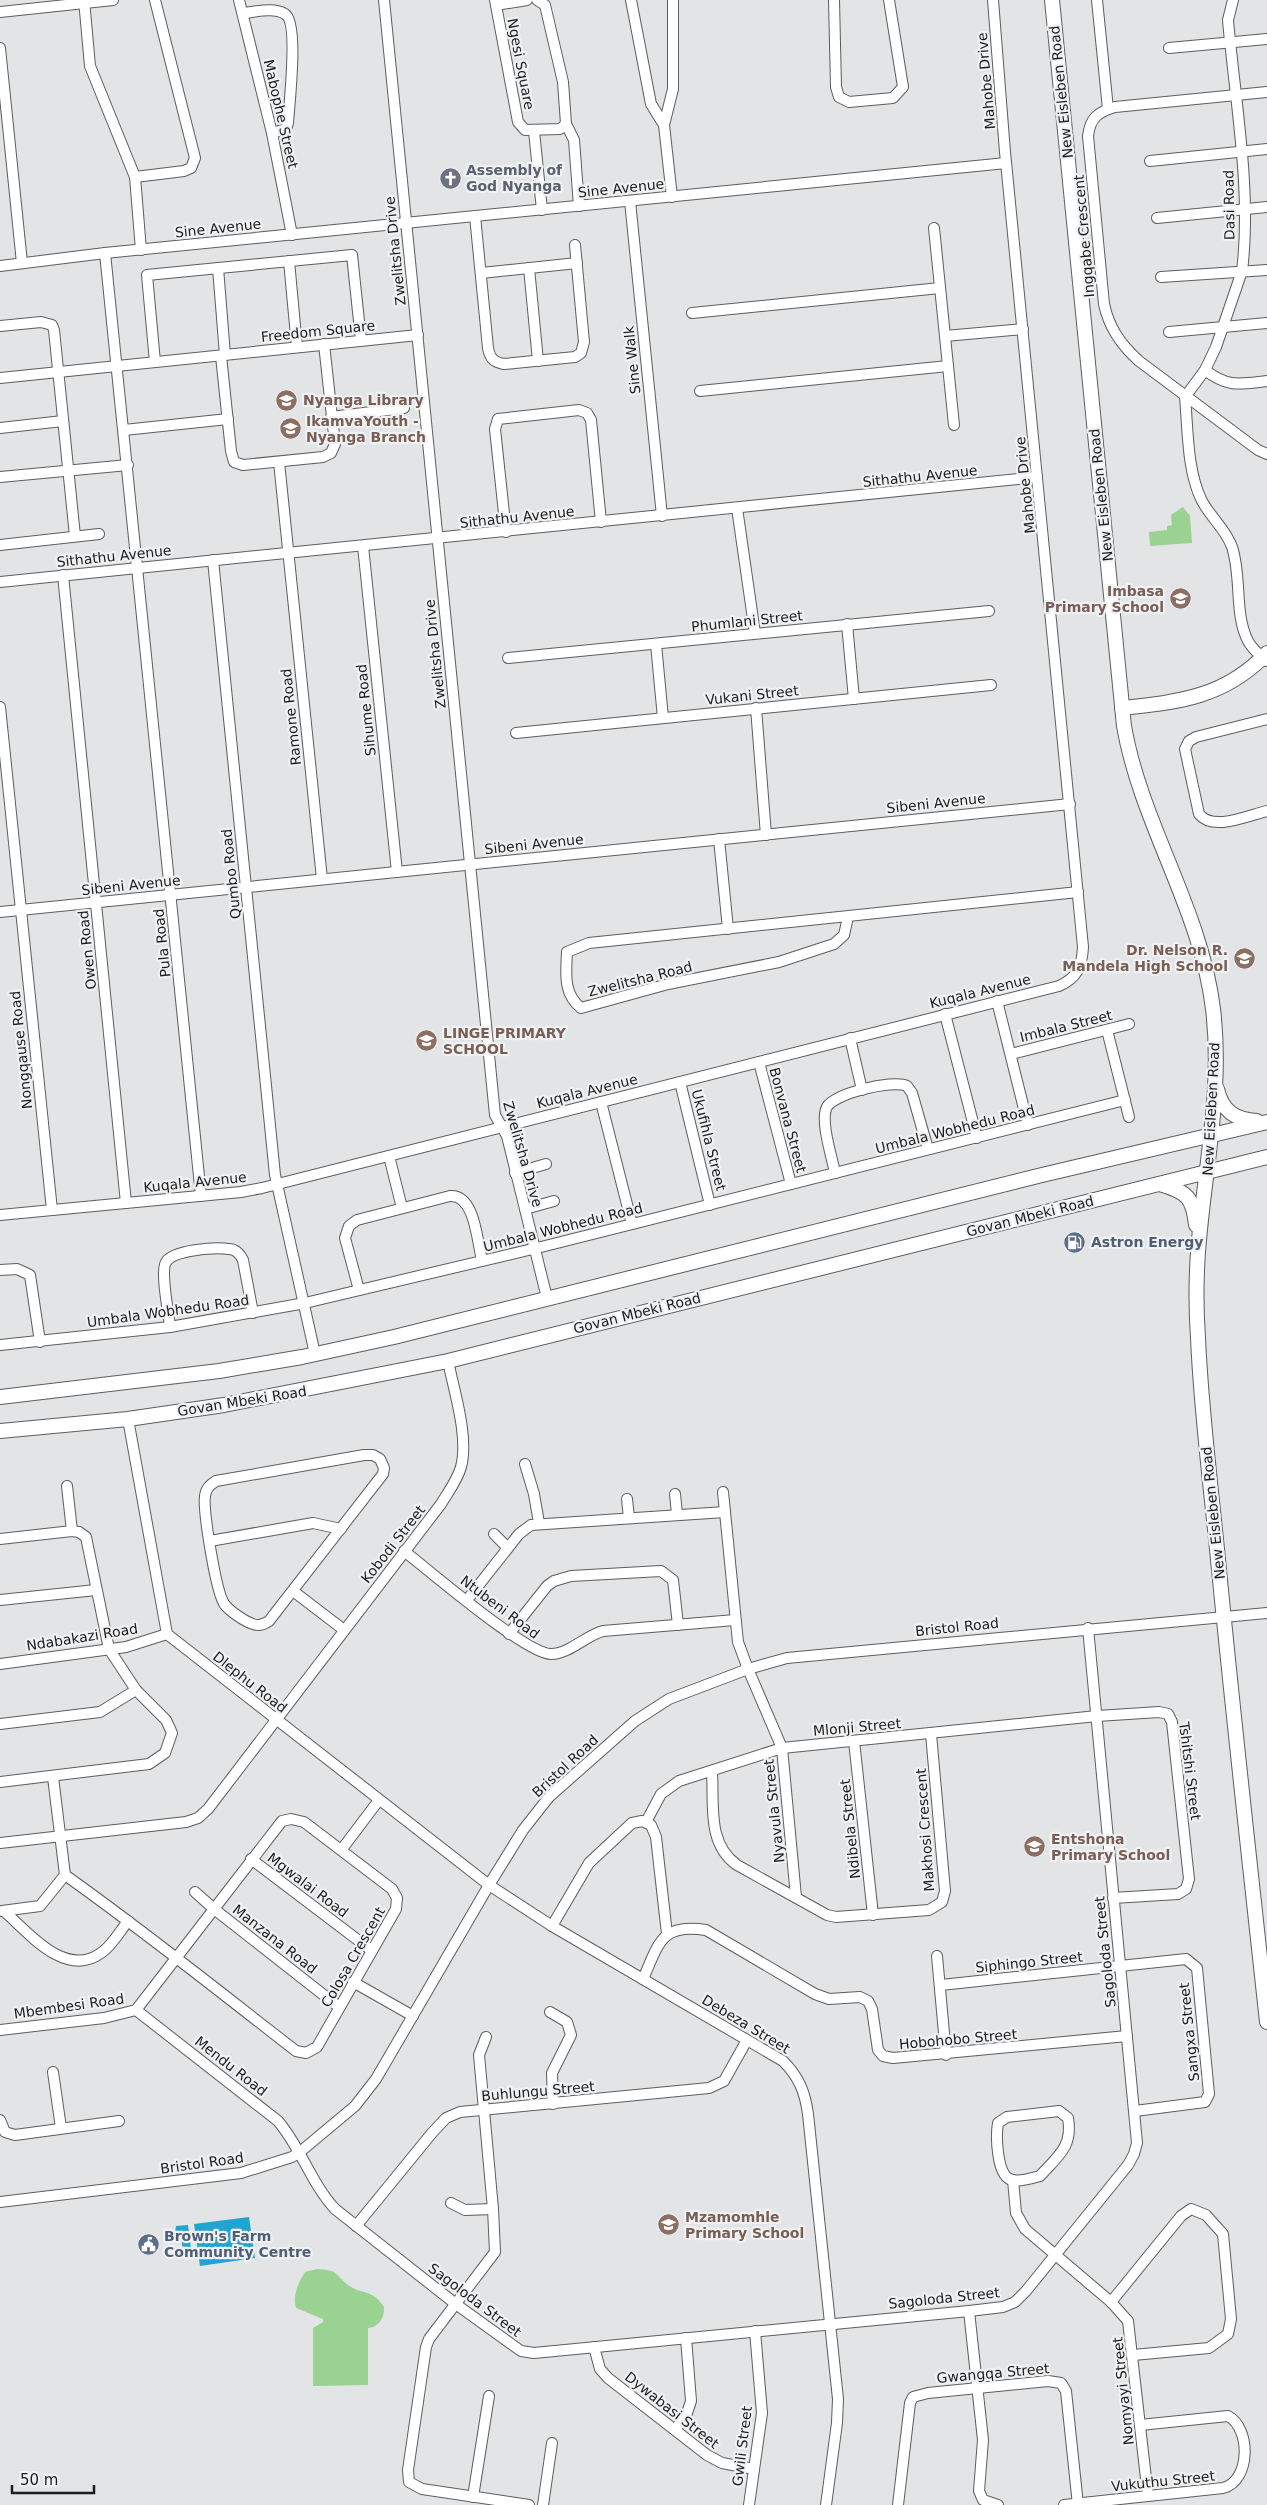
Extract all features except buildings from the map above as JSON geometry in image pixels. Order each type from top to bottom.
[{"type":"main road","name":"New Eisleben Road","points":[[1052,0],[1122,708],[1132,763],[1194,926],[1202,952],[1213,1008],[1216,1081],[1212,1135],[1198,1251],[1199,1368],[1267,2022]]},
{"type":"main road","points":[[1122,708],[1166,703],[1201,696],[1229,684],[1266,658]]},
{"type":"main road","points":[[1216,1081],[1222,1103],[1231,1114],[1248,1120],[1267,1122]]},
{"type":"main road","points":[[0,1397],[170,1378],[316,1354],[1042,1175],[1267,1122]]},
{"type":"main road","name":"Govan Mbeki Road","points":[[0,1431],[128,1419],[268,1398],[448,1360],[1267,1156]]},
{"type":"main road","points":[[1158,1184],[1175,1188],[1191,1201],[1198,1251]]},
{"type":"street","points":[[0,12],[114,0]]},
{"type":"street","points":[[135,177],[184,171],[191,168],[195,158],[155,0]]},
{"type":"street","name":"Mabophe Street","points":[[239,0],[272,133],[292,235]]},
{"type":"street","name":"Zwelitsha Drive","points":[[384,0],[418,335],[436,538],[495,1115],[507,1136],[547,1298]]},
{"type":"street","name":"Ngesi Square","points":[[527,0],[496,2],[518,122],[525,130],[534,131]]},
{"type":"street","points":[[537,0],[545,5],[563,82],[566,124],[574,140],[579,206]]},
{"type":"street","points":[[631,0],[651,104],[664,125]]},
{"type":"street","points":[[672,196],[664,125],[673,89],[673,0]]},
{"type":"street","points":[[834,0],[836,87],[840,97],[849,102],[893,98],[903,88],[889,0]]},
{"type":"street","name":"Mahobe Drive","points":[[993,0],[1006,163],[1070,804],[1083,947],[1081,967]]},
{"type":"street","points":[[1097,0],[1108,109],[1267,92]]},
{"type":"street","name":"Dasi Road","points":[[1185,397],[1205,370],[1224,328],[1242,271],[1244,209],[1241,152],[1228,20],[1233,0]]},
{"type":"street","points":[[84,2],[90,66],[135,177],[141,250]]},
{"type":"street","points":[[243,12],[279,12],[286,14],[291,23],[292,48],[288,123],[286,129],[272,133]]},
{"type":"street","points":[[1170,48],[1267,38]]},
{"type":"street","points":[[0,48],[22,263]]},
{"type":"street","name":"Ingqabe Crescent","points":[[1108,109],[1095,116],[1088,136],[1107,317],[1111,328],[1127,350],[1185,397],[1258,450],[1267,454]]},
{"type":"street","points":[[542,210],[534,131],[560,129],[566,124]]},
{"type":"street","points":[[1150,161],[1267,149]]},
{"type":"street","name":"Sine Avenue","points":[[0,266],[105,253],[1006,163]]},
{"type":"street","name":"Sine Walk","points":[[630,201],[662,516]]},
{"type":"street","points":[[1157,218],[1267,207]]},
{"type":"street","points":[[475,216],[490,356],[494,362],[504,364],[575,357],[584,349],[575,244]]},
{"type":"street","points":[[934,228],[954,425]]},
{"type":"street","name":"Pula Road","points":[[105,253],[139,568],[201,1196]]},
{"type":"street","points":[[156,362],[147,275],[352,255],[361,340]]},
{"type":"street","points":[[289,261],[297,347]]},
{"type":"street","points":[[481,273],[577,263]]},
{"type":"street","points":[[218,268],[228,419],[234,462],[243,465],[279,462],[323,457],[331,453],[334,444],[324,344]]},
{"type":"street","points":[[529,268],[538,361]]},
{"type":"street","points":[[1161,277],[1267,270]]},
{"type":"street","points":[[692,312],[940,288]]},
{"type":"street","points":[[0,326],[41,322],[52,325],[75,536]]},
{"type":"street","points":[[1169,332],[1267,323]]},
{"type":"street","points":[[945,336],[1023,329]]},
{"type":"street","name":"Freedom Square","points":[[0,378],[418,335]]},
{"type":"street","points":[[700,391],[948,366]]},
{"type":"street","points":[[1205,370],[1219,381],[1229,384],[1267,381]]},
{"type":"street","points":[[1185,397],[1196,486],[1202,501],[1232,545],[1238,570],[1245,634],[1253,648],[1266,658]]},
{"type":"street","points":[[332,417],[404,408]]},
{"type":"street","points":[[506,532],[495,429],[498,419],[510,416],[579,410],[587,413],[591,420],[601,522]]},
{"type":"street","points":[[124,430],[228,419]]},
{"type":"street","points":[[0,428],[63,421]]},
{"type":"street","name":"Ramone Road","points":[[279,462],[322,879]]},
{"type":"street","points":[[0,477],[128,465]]},
{"type":"street","name":"Sithathu Avenue","points":[[0,582],[1037,477]]},
{"type":"street","points":[[737,508],[755,633]]},
{"type":"street","points":[[0,544],[99,534]]},
{"type":"street","name":"Sihume Road","points":[[363,546],[397,872]]},
{"type":"street","name":"Qumbo Road","points":[[213,560],[275,1175],[316,1354]]},
{"type":"street","name":"Owen Road","points":[[62,575],[126,1203]]},
{"type":"street","name":"Phumlani Street","points":[[508,658],[989,610]]},
{"type":"street","points":[[847,624],[854,699]]},
{"type":"street","points":[[656,644],[663,718]]},
{"type":"street","name":"Vukani Street","points":[[516,733],[992,685]]},
{"type":"street","name":"Nongqause Road","points":[[0,707],[52,1210]]},
{"type":"street","points":[[756,708],[766,834]]},
{"type":"street","points":[[1267,719],[1196,737],[1190,741],[1185,749],[1199,814],[1206,820],[1218,822],[1267,811]]},
{"type":"street","name":"Sibeni Avenue","points":[[0,912],[1070,804]]},
{"type":"street","points":[[719,839],[728,930]]},
{"type":"street","name":"Zwelitsha Road","points":[[848,917],[844,935],[834,944],[779,962],[668,984],[581,1008],[570,997],[566,976],[567,952],[582,945],[1078,892]]},
{"type":"street","name":"Kuqala Avenue","points":[[0,1216],[241,1192],[277,1184],[1059,986],[1071,980],[1081,967]]},
{"type":"street","points":[[998,1001],[1028,1125]]},
{"type":"street","points":[[945,1014],[976,1138]]},
{"type":"street","name":"Imbala Street","points":[[1011,1054],[1129,1024]]},
{"type":"street","points":[[1107,1030],[1129,1117]]},
{"type":"street","points":[[850,1038],[862,1090]]},
{"type":"street","name":"Bonvana Street","points":[[759,1062],[791,1184]]},
{"type":"street","name":"Ukufihla Street","points":[[680,1082],[710,1204]]},
{"type":"street","points":[[835,1173],[825,1119],[827,1106],[833,1100],[862,1090],[891,1083],[907,1086],[912,1093],[928,1149]]},
{"type":"street","name":"Umbala Wobhedu Road","points":[[0,1345],[170,1327],[305,1303],[632,1224],[1125,1100]]},
{"type":"street","points":[[601,1102],[632,1224]]},
{"type":"street","points":[[389,1156],[402,1208]]},
{"type":"street","points":[[515,1173],[546,1164]]},
{"type":"street","points":[[359,1290],[345,1238],[348,1226],[357,1220],[450,1196],[455,1195],[466,1200],[470,1206],[482,1260]]},
{"type":"street","points":[[525,1209],[554,1201]]},
{"type":"street","points":[[170,1327],[164,1266],[171,1256],[179,1252],[228,1248],[239,1254],[243,1260],[253,1313]]},
{"type":"street","points":[[0,1270],[17,1268],[30,1275],[40,1342]]},
{"type":"street","name":"Kobodi Street","points":[[0,1843],[186,1822],[198,1818],[208,1809],[441,1504],[456,1479],[461,1465],[464,1442],[448,1360]]},
{"type":"street","points":[[128,1419],[167,1634]]},
{"type":"street","points":[[373,1455],[383,1463],[383,1474],[269,1621],[259,1625],[249,1623],[225,1605],[216,1584],[210,1541],[205,1497],[208,1487],[216,1480],[373,1455]]},
{"type":"street","points":[[524,1464],[534,1494],[539,1523]]},
{"type":"street","points":[[67,1486],[72,1531]]},
{"type":"street","name":"Nyavula Street","points":[[723,1492],[738,1642],[782,1748],[796,1897]]},
{"type":"street","points":[[675,1494],[677,1514]]},
{"type":"street","points":[[627,1499],[628,1518]]},
{"type":"street","points":[[467,1600],[524,1529],[539,1523],[725,1512]]},
{"type":"street","points":[[210,1541],[313,1523],[341,1529]]},
{"type":"street","points":[[0,1539],[72,1531],[82,1534],[88,1543],[109,1649],[136,1690],[170,1726],[172,1733],[165,1753],[149,1764],[0,1782]]},
{"type":"street","points":[[494,1534],[508,1547]]},
{"type":"street","name":"Ntubeni Road","points":[[404,1551],[509,1634],[532,1649],[550,1654],[563,1652],[591,1634],[602,1631],[735,1620]]},
{"type":"street","points":[[509,1634],[547,1586],[554,1581],[571,1576],[661,1571],[670,1575],[673,1580],[678,1625]]},
{"type":"street","points":[[0,1600],[96,1590]]},
{"type":"street","points":[[293,1591],[344,1630]]},
{"type":"street","name":"Bristol Road","points":[[0,2202],[241,2173],[292,2157],[300,2152],[355,2106],[376,2079],[489,1885],[523,1830],[544,1803],[635,1721],[678,1694],[748,1669],[787,1658],[1088,1628],[1267,1613]]},
{"type":"street","name":"Sagoloda Street","points":[[300,2152],[325,2198],[356,2226],[521,2351],[534,2353],[969,2311],[1003,2307],[1015,2302],[1055,2255],[1134,2154],[1137,2133],[1088,1628]]},
{"type":"street","name":"Ndabakazi Road","points":[[0,1664],[126,1647],[167,1634]]},
{"type":"street","name":"Dlephu Road","points":[[167,1634],[489,1885]]},
{"type":"street","points":[[0,1724],[100,1712],[136,1690]]},
{"type":"street","name":"Tshitshi Street","points":[[1097,1716],[1159,1712],[1168,1714],[1172,1722],[1189,1879],[1186,1889],[1178,1894],[1114,1898]]},
{"type":"street","name":"Mlonji Street","points":[[646,1822],[656,1800],[668,1788],[679,1781],[782,1748],[1097,1716]]},
{"type":"street","name":"Makhosi Crescent","points":[[712,1772],[715,1828],[720,1848],[726,1857],[737,1864],[827,1914],[836,1917],[929,1910],[937,1907],[944,1897],[931,1734]]},
{"type":"street","name":"Ndibela Street","points":[[854,1741],[873,1915]]},
{"type":"street","points":[[2,1911],[40,1906],[65,1875],[53,1777]]},
{"type":"street","points":[[342,1849],[379,1800]]},
{"type":"street","name":"Colosa Crescent","points":[[65,1875],[128,1921],[296,2051],[306,2053],[317,2047],[396,1909],[397,1898],[392,1889],[342,1849],[304,1822],[291,1819],[282,1820],[175,1957]]},
{"type":"street","points":[[552,1926],[589,1863],[632,1823],[646,1822],[651,1825],[656,1837],[667,1934],[657,1948],[643,1979]]},
{"type":"street","name":"Mgwalai Road","points":[[251,1859],[372,1950]]},
{"type":"street","name":"Debeza Street","points":[[489,1885],[552,1926],[783,2061],[795,2073],[806,2095],[838,2411],[826,2505]]},
{"type":"street","name":"Manzana Road","points":[[195,1892],[214,1909],[339,2006]]},
{"type":"street","points":[[2,1911],[49,1951],[64,1959],[83,1959],[100,1955],[128,1921]]},
{"type":"street","name":"Hobohobo Street","points":[[667,1934],[686,1927],[706,1930],[815,1994],[829,1999],[860,1997],[868,2001],[872,2009],[878,2050],[883,2056],[893,2058],[946,2055],[1127,2036]]},
{"type":"street","points":[[937,1956],[946,2055]]},
{"type":"street","name":"Mbembesi Road","points":[[0,2030],[104,2018],[136,2010],[175,1957]]},
{"type":"street","name":"Sangxa Street","points":[[1121,1966],[1186,1959],[1193,1962],[1197,1968],[1209,2094],[1205,2102],[1135,2111]]},
{"type":"street","name":"Siphingo Street","points":[[941,1985],[1121,1966]]},
{"type":"street","points":[[353,1982],[413,2016]]},
{"type":"street","name":"Mendu Road","points":[[136,2010],[268,2112],[290,2135],[300,2152]]},
{"type":"street","points":[[550,2012],[567,2022],[571,2035],[552,2073],[553,2104]]},
{"type":"street","points":[[486,2037],[479,2055],[495,2252],[426,2347],[408,2470],[409,2482],[422,2489],[529,2505]]},
{"type":"street","name":"Buhlungu Street","points":[[356,2226],[446,2118],[460,2112],[716,2086],[724,2081],[747,2040]]},
{"type":"street","points":[[53,2072],[61,2128]]},
{"type":"street","points":[[1059,2111],[1068,2118],[1070,2132],[1068,2145],[1040,2176],[1013,2180],[1006,2178],[1000,2167],[996,2133],[998,2122],[1007,2117],[1059,2111]]},
{"type":"street","points":[[0,2120],[5,2132],[15,2135],[119,2121]]},
{"type":"street","name":"Nomyayi Street","points":[[1013,2180],[1016,2212],[1025,2229],[1111,2302],[1128,2321],[1148,2496]]},
{"type":"street","points":[[450,2203],[465,2210],[493,2209]]},
{"type":"street","points":[[1111,2302],[1181,2216],[1192,2209],[1206,2214],[1223,2234],[1231,2319],[1228,2334],[1208,2348],[1133,2355]]},
{"type":"street","points":[[969,2311],[983,2450],[978,2491],[983,2500],[998,2505]]},
{"type":"street","name":"Gwili Street","points":[[749,2505],[762,2413],[755,2331]]},
{"type":"street","points":[[675,2430],[687,2413],[691,2401],[686,2338]]},
{"type":"street","name":"Dywabasi Street","points":[[594,2347],[603,2373],[715,2461],[754,2469]]},
{"type":"street","name":"Gwangqa Street","points":[[898,2505],[910,2403],[913,2398],[919,2394],[1048,2381],[1056,2381],[1064,2387],[1078,2504]]},
{"type":"street","points":[[473,2497],[488,2396]]},
{"type":"street","name":"Vukuthu Street","points":[[1078,2504],[1231,2486],[1241,2475],[1244,2468],[1242,2434],[1238,2424],[1228,2416],[1140,2425]]},
{"type":"street","points":[[542,2505],[552,2443]]},
{"type":"street","points":[[1064,2505],[1078,2504]]},
{"type":"green space","points":[[1183,507],[1190,516],[1192,543],[1150,546],[1149,532],[1167,530],[1167,526],[1172,525],[1171,515]]},
{"type":"green space","points":[[317,2269],[336,2273],[353,2288],[376,2297],[384,2307],[380,2322],[372,2328],[368,2328],[368,2385],[313,2386],[313,2328],[323,2322],[323,2319],[296,2308],[295,2298],[298,2284],[305,2272]]},
{"type":"water","points":[[249,2217],[255,2258],[200,2266],[194,2224]]},
{"type":"water","points":[[188,2225],[191,2249],[182,2246],[182,2239],[175,2233],[176,2226]]},
{"type":"place","name":"Assembly of God Nyanga","points":[[450,178]]},
{"type":"place","name":"Nyanga Library","points":[[287,400]]},
{"type":"place","name":"IkamvaYouth - Nyanga Branch","points":[[290,429]]},
{"type":"place","name":"Imbasa Primary School","points":[[1180,599]]},
{"type":"place","name":"Dr. Nelson R. Mandela High School","points":[[1244,958]]},
{"type":"place","name":"LINGE PRIMARY SCHOOL","points":[[427,1041]]},
{"type":"place","name":"Astron Energy","points":[[1075,1242]]},
{"type":"place","name":"Entshona Primary School","points":[[1035,1847]]},
{"type":"place","name":"Mzamomhle Primary School","points":[[669,2225]]},
{"type":"place","name":"Brown's Farm Community Centre","points":[[148,2244]]}]
